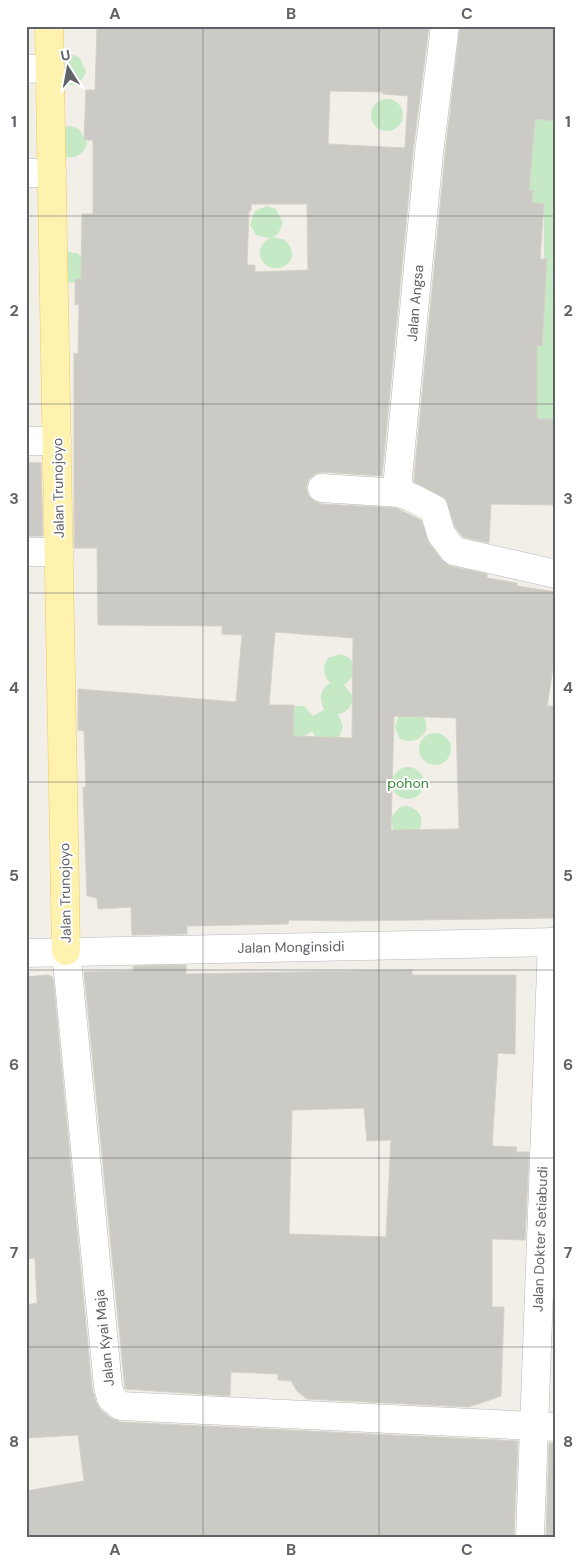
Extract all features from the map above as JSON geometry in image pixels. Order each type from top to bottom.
[{"type":"main road","name":"Jalan Trunojoyo","points":[[49,26],[38,68],[39,173],[57,441],[66,951]]},
{"type":"street","name":"Jalan Angsa","points":[[399,493],[398,477],[428,162],[445,26]]},
{"type":"street","points":[[26,441],[57,441]]},
{"type":"street","points":[[322,488],[399,493],[411,497],[434,509],[441,534],[454,551],[556,574]]},
{"type":"street","points":[[26,552],[59,552]]},
{"type":"street","name":"Jalan Monginsidi","points":[[26,953],[554,942]]},
{"type":"street","name":"Jalan Dokter Setiabudi","points":[[530,1537],[544,1427],[554,942]]},
{"type":"street","name":"Jalan Kyai Maja","points":[[66,951],[107,1376],[111,1398],[121,1406],[544,1427]]},
{"type":"green space","points":[[70,54],[79,57],[86,71],[79,82],[72,85],[60,83],[58,58]]},
{"type":"green space","points":[[387,99],[393,100],[398,104],[402,109],[402,121],[398,126],[393,130],[387,131],[381,130],[376,126],[372,121],[371,115],[372,109],[376,104],[381,100]]},
{"type":"green space","points":[[521,119],[556,121],[556,420],[537,421],[494,335],[546,285],[547,259],[544,259],[544,205],[532,203],[529,190],[531,161],[518,160]]},
{"type":"green space","points":[[71,126],[79,129],[87,143],[80,154],[69,157],[60,155],[64,127]]},
{"type":"green space","points":[[267,206],[276,209],[283,223],[278,234],[273,237],[285,240],[291,249],[292,257],[289,263],[276,268],[269,267],[263,262],[260,254],[261,247],[269,238],[256,235],[250,224],[255,211]]},
{"type":"green space","points":[[65,252],[77,253],[84,259],[83,279],[72,282],[61,280]]},
{"type":"green space","points":[[340,654],[352,661],[354,676],[344,685],[352,695],[352,702],[345,712],[338,714],[343,726],[339,737],[332,741],[316,738],[312,731],[300,737],[288,734],[293,706],[304,706],[313,716],[324,710],[321,695],[330,683],[324,668],[328,658]]},
{"type":"green space","name":"pohon","points":[[399,714],[424,717],[426,729],[421,737],[412,741],[400,739],[395,728]]},
{"type":"green space","name":"pohon","points":[[435,733],[441,734],[446,738],[450,743],[450,755],[446,760],[441,764],[435,765],[429,764],[424,760],[420,755],[419,749],[420,743],[424,738],[429,734]]},
{"type":"green space","name":"pohon","points":[[408,767],[414,768],[419,772],[423,777],[423,789],[419,794],[414,798],[408,799],[402,798],[397,794],[393,789],[392,783],[393,777],[397,772],[402,768]]},
{"type":"green space","name":"pohon","points":[[407,806],[416,810],[420,816],[421,824],[418,833],[393,830],[391,817],[400,807]]},
{"type":"building","points":[[97,26],[429,26],[413,151],[382,476],[323,472],[315,474],[309,479],[306,487],[308,495],[314,501],[321,504],[396,508],[421,520],[429,543],[442,560],[450,566],[487,574],[487,578],[517,583],[517,586],[556,592],[556,650],[547,706],[556,706],[556,918],[289,920],[288,924],[187,926],[187,934],[132,935],[131,907],[98,909],[97,898],[87,896],[83,787],[86,787],[84,731],[78,730],[78,689],[236,702],[242,635],[222,634],[222,626],[98,625],[97,548],[74,548],[74,353],[78,354],[79,304],[75,305],[75,279],[81,279],[82,214],[93,214],[93,140],[84,140],[86,90],[95,90]],"holes":[[[330,91],[383,92],[383,94],[408,96],[405,148],[328,144]],[[251,204],[307,204],[308,270],[255,272],[255,265],[247,265],[249,211],[251,211]],[[275,632],[353,638],[352,738],[293,736],[294,705],[269,705]],[[394,716],[456,718],[459,829],[391,830]]]},
{"type":"building","points":[[460,26],[556,26],[556,121],[535,119],[529,190],[533,191],[532,203],[544,204],[540,259],[547,259],[542,346],[537,346],[537,419],[556,419],[556,505],[491,504],[489,543],[463,537],[455,527],[446,499],[414,482],[445,155]]},
{"type":"building","points":[[26,462],[41,463],[43,536],[26,536]]},
{"type":"building","points":[[186,965],[186,974],[412,970],[412,975],[516,975],[515,1054],[498,1053],[492,1146],[517,1147],[516,1152],[529,1152],[525,1240],[492,1239],[492,1307],[504,1307],[501,1396],[469,1407],[307,1399],[297,1391],[291,1381],[278,1380],[278,1374],[231,1372],[230,1396],[125,1389],[84,972],[133,971],[133,966]],"holes":[[[364,1108],[367,1141],[391,1140],[386,1237],[289,1234],[292,1110]]]},
{"type":"building","points":[[47,975],[53,977],[92,1388],[96,1402],[101,1410],[120,1422],[518,1441],[514,1536],[26,1537],[26,1491],[84,1481],[78,1435],[26,1438],[26,1305],[37,1303],[35,1258],[26,1259],[26,977]]},
{"type":"building","points":[[549,1443],[556,1443],[556,1537],[546,1537]]}]
